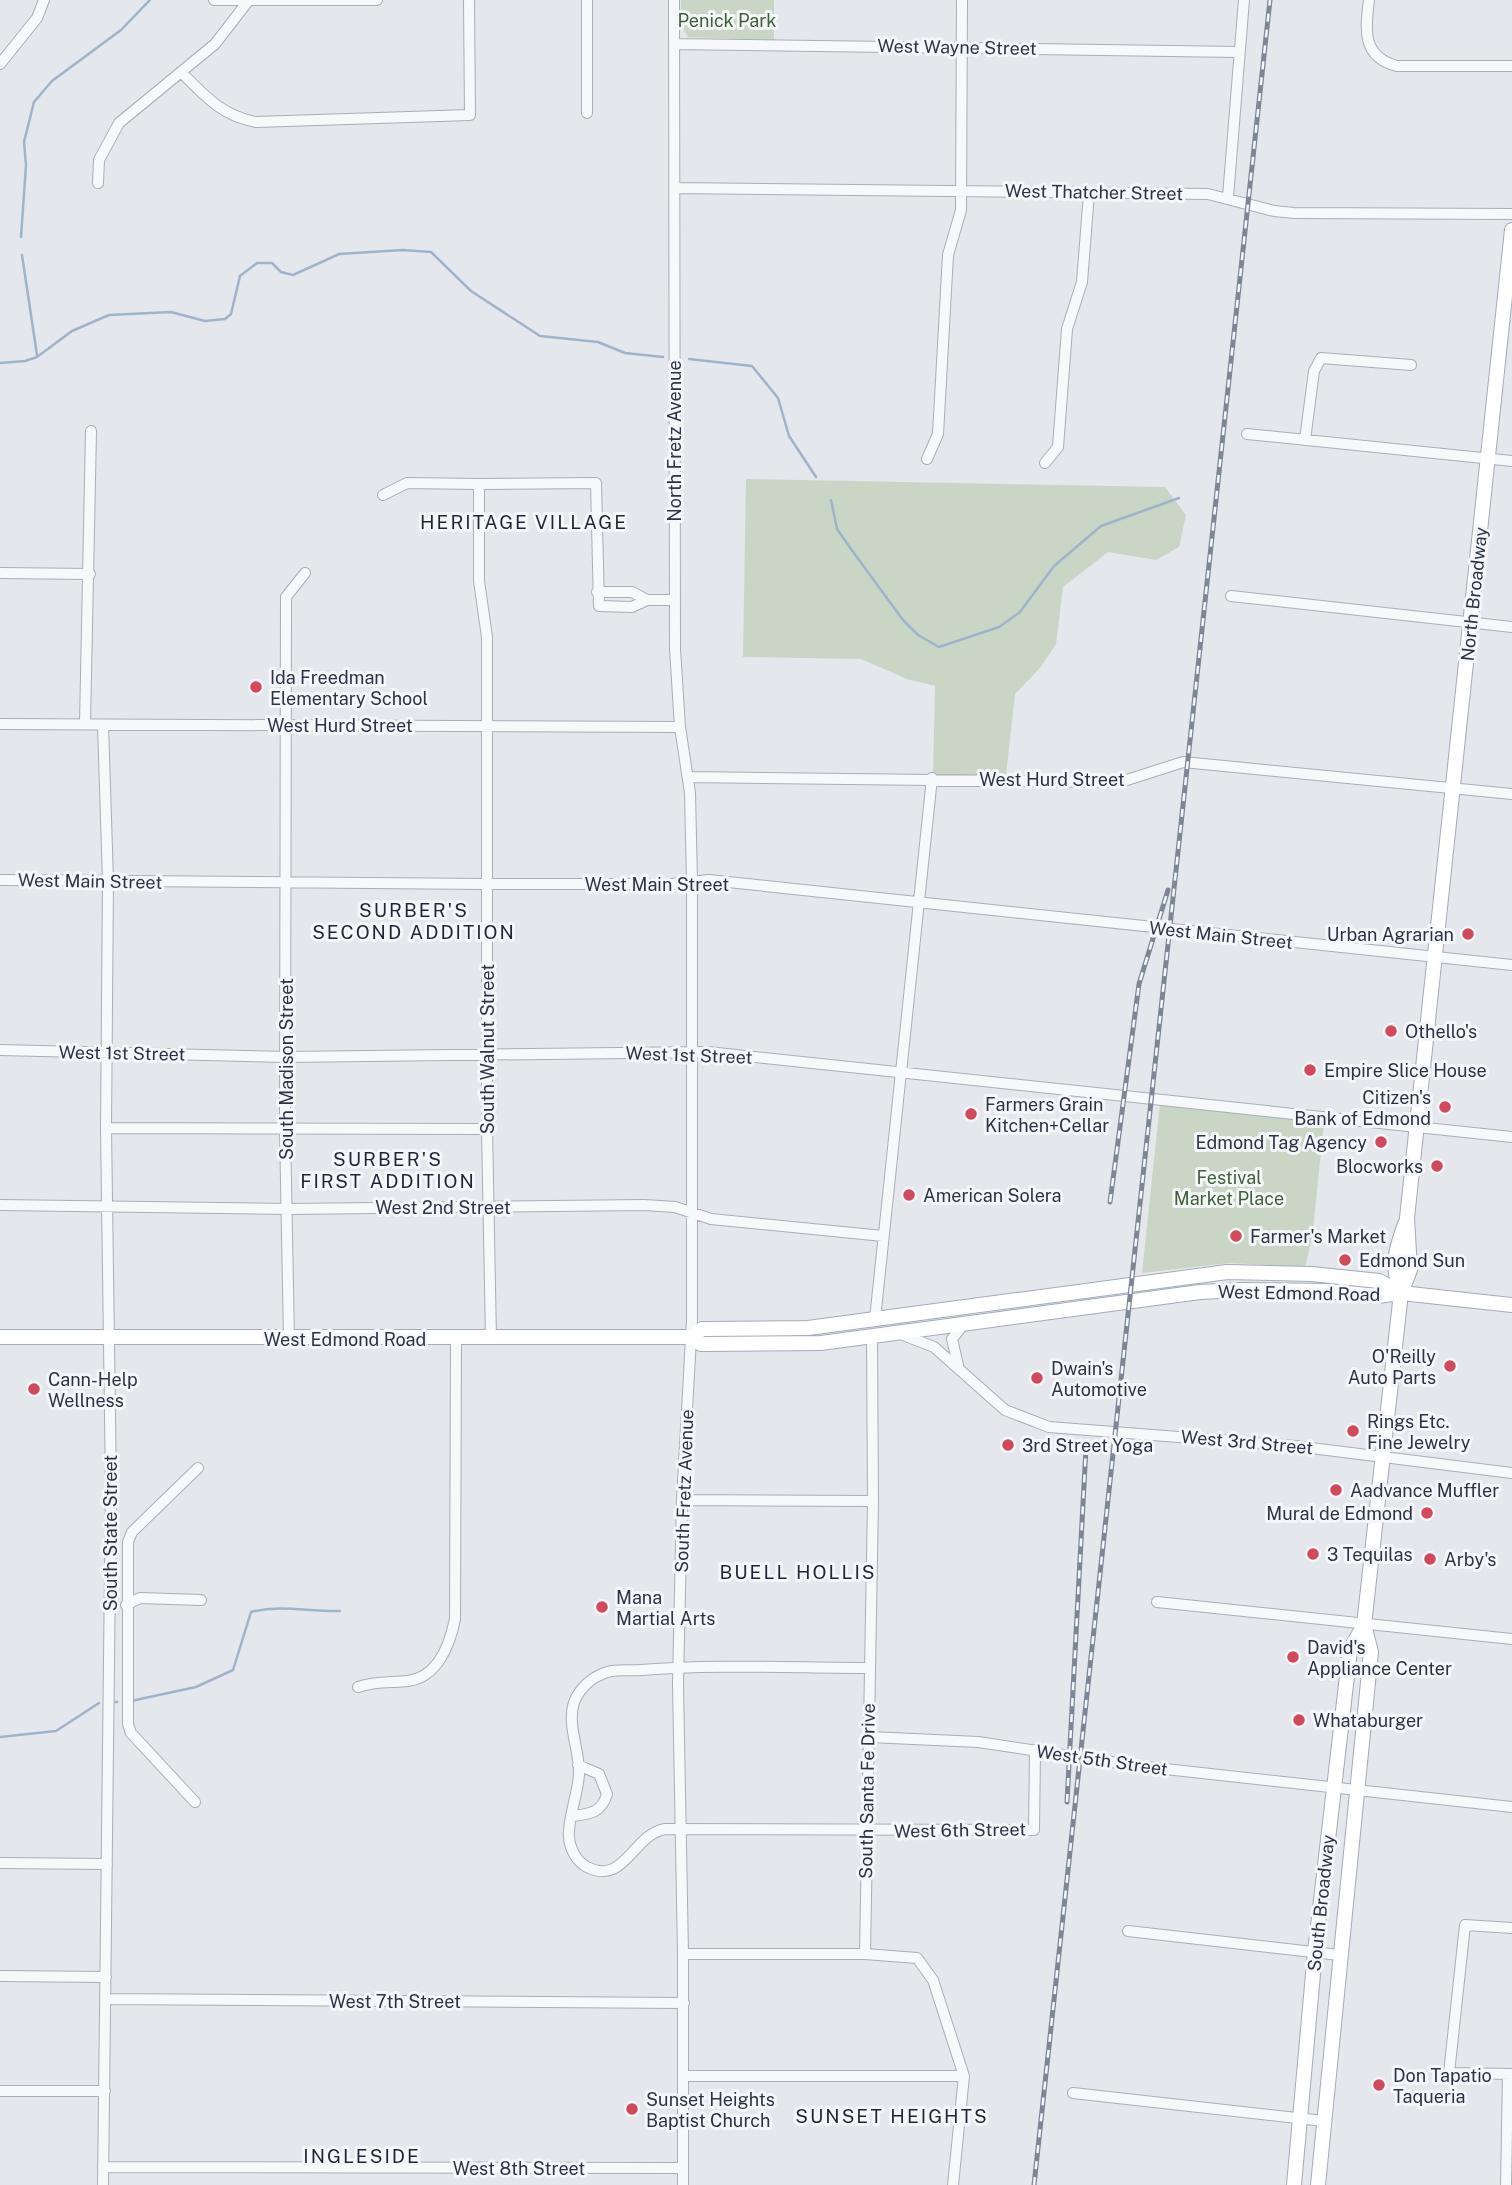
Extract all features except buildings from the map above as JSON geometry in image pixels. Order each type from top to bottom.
[{"type":"main road","name":"North Broadway","points":[[1436,958],[1509,297],[1512,230]]},
{"type":"main road","name":"South Broadway","points":[[1318,2185],[1371,1652],[1364,1625],[1401,1293],[1410,1270],[1407,1218],[1436,958]]},
{"type":"main road","name":"West Edmond Road","points":[[691,1337],[702,1328],[808,1328],[1227,1272],[1312,1274],[1379,1281],[1401,1293]]},
{"type":"main road","name":"West Edmond Road","points":[[0,1337],[456,1340],[691,1337],[701,1344],[821,1343],[1200,1292],[1272,1289],[1377,1296],[1401,1293]]},
{"type":"main road","points":[[1401,1293],[1512,1305]]},
{"type":"main road","name":"South Broadway","points":[[1294,2185],[1315,1952],[1350,1650],[1364,1625]]},
{"type":"street","points":[[0,64],[37,18],[44,0]]},
{"type":"street","points":[[214,0],[377,0]]},
{"type":"street","points":[[182,73],[218,109],[238,119],[256,122],[470,115],[469,0]]},
{"type":"street","points":[[587,0],[587,113]]},
{"type":"street","name":"North Fretz Avenue","points":[[674,0],[674,600],[680,727],[688,777],[692,882]]},
{"type":"street","points":[[927,459],[938,434],[948,256],[960,218],[962,0]]},
{"type":"street","points":[[1228,197],[1244,0]]},
{"type":"street","points":[[1369,0],[1367,43],[1377,58],[1386,63],[1512,66]]},
{"type":"street","points":[[98,183],[99,160],[120,123],[215,44],[248,1]]},
{"type":"street","name":"West Wayne Street","points":[[674,44],[1239,52]]},
{"type":"street","name":"West Thatcher Street","points":[[674,188],[1208,194],[1274,211],[1294,213],[1512,214]]},
{"type":"street","points":[[1045,463],[1058,447],[1067,329],[1082,282],[1088,192]]},
{"type":"street","points":[[1305,440],[1314,371],[1321,358],[1411,365]]},
{"type":"street","points":[[85,724],[92,431]]},
{"type":"street","points":[[1247,433],[1512,461]]},
{"type":"street","points":[[383,495],[407,483],[596,483],[597,603],[604,608],[632,607],[647,600],[674,600]]},
{"type":"street","name":"South Walnut Street","points":[[479,484],[479,581],[487,637],[487,1129],[491,1339]]},
{"type":"street","points":[[0,573],[90,574]]},
{"type":"street","name":"South Madison Street","points":[[289,1339],[285,1129],[286,597],[305,573]]},
{"type":"street","points":[[597,592],[632,592],[647,600]]},
{"type":"street","points":[[1231,596],[1512,627]]},
{"type":"street","name":"West Hurd Street","points":[[0,724],[680,727]]},
{"type":"street","name":"South State Street","points":[[103,725],[108,881],[106,1129],[110,1670],[103,2185]]},
{"type":"street","name":"West Hurd Street","points":[[688,777],[1107,782],[1127,780],[1183,762],[1512,794]]},
{"type":"street","points":[[875,1319],[899,1071],[932,778]]},
{"type":"street","name":"West Main Street","points":[[0,880],[486,884],[709,880],[1512,965]]},
{"type":"street","name":"South Fretz Avenue","points":[[683,2185],[684,2003],[679,1668],[682,1500],[691,1337],[692,882]]},
{"type":"street","name":"West 1st Street","points":[[0,1051],[287,1057],[692,1052],[899,1071],[1512,1137]]},
{"type":"street","points":[[106,1129],[487,1129]]},
{"type":"street","name":"West 2nd Street","points":[[0,1205],[288,1209],[644,1205],[675,1207],[712,1219],[883,1236]]},
{"type":"street","points":[[961,1370],[955,1359],[953,1339],[964,1324]]},
{"type":"street","name":"West 3rd Street","points":[[892,1334],[921,1340],[961,1370],[1005,1410],[1049,1427],[1294,1446],[1512,1473]]},
{"type":"street","name":"South Santa Fe Drive","points":[[865,1954],[873,1501],[872,1337]]},
{"type":"street","points":[[358,1687],[373,1682],[417,1679],[447,1652],[455,1619],[456,1340]]},
{"type":"street","points":[[195,1802],[131,1733],[125,1715],[125,1561],[132,1532],[198,1468]]},
{"type":"street","points":[[682,1500],[873,1501]]},
{"type":"street","points":[[125,1605],[140,1598],[201,1600]]},
{"type":"street","points":[[1157,1602],[1512,1639]]},
{"type":"street","points":[[110,1670],[125,1667]]},
{"type":"street","points":[[578,1765],[599,1774],[607,1794],[602,1807],[594,1813],[573,1816],[578,1765],[572,1713],[574,1703],[587,1684],[610,1671],[679,1668],[869,1668]]},
{"type":"street","name":"West 5th Street","points":[[870,1737],[932,1737],[1138,1766],[1512,1807]]},
{"type":"street","name":"West 6th Street","points":[[573,1816],[569,1837],[573,1854],[586,1867],[600,1871],[624,1864],[641,1840],[654,1831],[1034,1829],[1035,1750]]},
{"type":"street","points":[[0,1863],[107,1864]]},
{"type":"street","points":[[1506,2185],[1510,2074],[1449,2073],[1465,1925],[1512,1928]]},
{"type":"street","points":[[1128,1931],[1339,1955]]},
{"type":"street","points":[[683,1954],[865,1954],[910,1956],[924,1964],[933,1980],[964,2076],[953,2185]]},
{"type":"street","points":[[0,1976],[106,1977]]},
{"type":"street","name":"West 7th Street","points":[[106,1999],[684,2003]]},
{"type":"street","points":[[684,2076],[964,2076]]},
{"type":"street","points":[[0,2091],[105,2091]]},
{"type":"street","points":[[1073,2093],[1324,2121]]},
{"type":"street","name":"West 8th Street","points":[[103,2167],[683,2168]]},
{"type":"green space","name":"Penick Park","points":[[681,0],[774,0],[774,40],[688,37],[681,25]]},
{"type":"green space","points":[[746,479],[1165,487],[1186,515],[1179,547],[1156,560],[1108,552],[1063,587],[1056,644],[1040,668],[1015,694],[1006,775],[933,775],[935,686],[907,679],[861,659],[743,657]]},
{"type":"green space","name":"Festival Market Place","points":[[1160,1104],[1324,1122],[1312,1239],[1305,1267],[1229,1263],[1142,1273]]},
{"type":"waterway","points":[[21,237],[26,165],[24,142],[34,102],[52,81],[121,30],[150,0]]},
{"type":"waterway","points":[[0,363],[37,357],[72,331],[109,315],[171,312],[205,321],[225,319],[231,314],[240,276],[257,263],[272,263],[281,272],[293,275],[339,254],[403,250],[431,252],[471,291],[540,336],[598,342],[625,353],[663,357]]},
{"type":"waterway","points":[[22,255],[37,355]]},
{"type":"waterway","points":[[689,359],[752,366],[778,398],[789,436],[816,477]]},
{"type":"waterway","points":[[831,500],[837,529],[903,620],[918,635],[939,647],[999,627],[1020,612],[1054,566],[1101,526],[1179,498]]},
{"type":"waterway","points":[[131,1701],[196,1687],[233,1670],[251,1612],[284,1608],[340,1611]]},
{"type":"waterway","points":[[0,1737],[56,1731],[99,1703]]},
{"type":"railway","points":[[1034,2185],[1270,0]]},
{"type":"railway","points":[[1110,1202],[1139,984],[1168,890]]},
{"type":"railway","points":[[1067,1802],[1086,1448]]},
{"type":"place","name":"Ida Freedman Elementary School","points":[[256,687]]},
{"type":"place","name":"Urban Agrarian","points":[[1468,934]]},
{"type":"place","name":"Othello's","points":[[1391,1031]]},
{"type":"place","name":"Empire Slice House","points":[[1310,1070]]},
{"type":"place","name":"Citizen's Bank of Edmond","points":[[1445,1107]]},
{"type":"place","name":"Farmers Grain Kitchen+Cellar","points":[[971,1114]]},
{"type":"place","name":"Edmond Tag Agency","points":[[1381,1142]]},
{"type":"place","name":"Blocworks","points":[[1437,1166]]},
{"type":"place","name":"American Solera","points":[[909,1195]]},
{"type":"place","name":"Farmer's Market","points":[[1236,1236]]},
{"type":"place","name":"Edmond Sun","points":[[1345,1260]]},
{"type":"place","name":"O'Reilly Auto Parts","points":[[1450,1366]]},
{"type":"place","name":"Dwain's Automotive","points":[[1037,1378]]},
{"type":"place","name":"Cann-Help Wellness","points":[[34,1389]]},
{"type":"place","name":"Rings Etc. Fine Jewelry","points":[[1353,1431]]},
{"type":"place","name":"3rd Street Yoga","points":[[1008,1445]]},
{"type":"place","name":"Aadvance Muffler","points":[[1336,1490]]},
{"type":"place","name":"Mural de Edmond","points":[[1427,1513]]},
{"type":"place","name":"3 Tequilas","points":[[1313,1554]]},
{"type":"place","name":"Arby's","points":[[1430,1559]]},
{"type":"place","name":"Mana Martial Arts","points":[[602,1607]]},
{"type":"place","name":"David's Appliance Center","points":[[1293,1657]]},
{"type":"place","name":"Whataburger","points":[[1299,1720]]},
{"type":"place","name":"Don Tapatio Taqueria","points":[[1379,2085]]},
{"type":"place","name":"Sunset Heights Baptist Church","points":[[632,2109]]},
{"type":"district","name":"HERITAGE VILLAGE","points":[[524,522]]},
{"type":"district","name":"SURBER'S SECOND ADDITION","points":[[414,921]]},
{"type":"district","name":"SURBER'S FIRST ADDITION","points":[[388,1170]]},
{"type":"district","name":"BUELL HOLLIS","points":[[798,1572]]},
{"type":"district","name":"SUNSET HEIGHTS","points":[[892,2116]]},
{"type":"district","name":"INGLESIDE","points":[[362,2156]]}]
